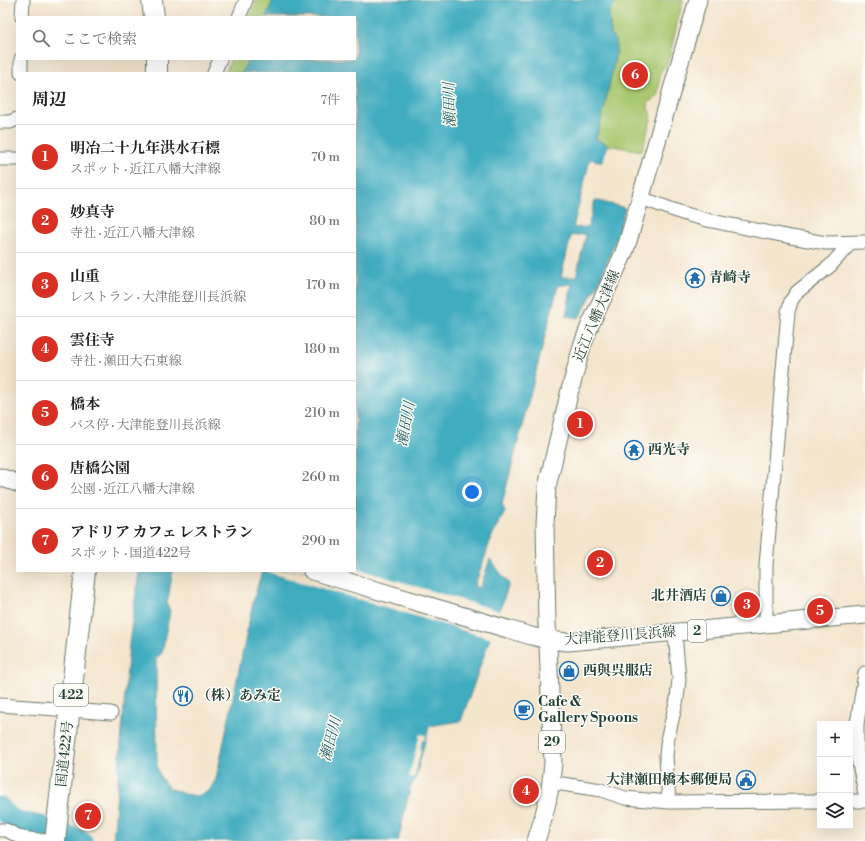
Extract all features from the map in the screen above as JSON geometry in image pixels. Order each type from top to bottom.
[{"type":"highway","points":[[152,0],[154,16]]},
{"type":"highway","points":[[157,60],[157,72]]},
{"type":"highway","name":"国道422号","points":[[52,841],[58,820],[85,572]]},
{"type":"main road","name":"近江八幡大津線","points":[[548,640],[545,524],[547,487],[582,346],[590,325],[623,255],[698,0]]},
{"type":"main road","points":[[0,477],[16,482]]},
{"type":"main road","name":"大津能登川長浜線","points":[[315,572],[529,635],[548,640],[568,642],[865,615]]},
{"type":"main road","name":"29","points":[[536,841],[548,804],[552,784],[553,763],[548,640]]},
{"type":"street","points":[[22,16],[23,0]]},
{"type":"street","points":[[239,16],[246,0]]},
{"type":"street","points":[[21,60],[21,72]]},
{"type":"street","points":[[214,72],[220,60]]},
{"type":"street","points":[[0,122],[10,122],[16,119]]},
{"type":"street","points":[[0,158],[16,159]]},
{"type":"street","points":[[641,198],[682,213],[726,224],[805,240],[826,243],[865,242]]},
{"type":"street","points":[[766,624],[766,565],[788,312],[791,301],[797,292],[830,266],[847,247],[848,243]]},
{"type":"street","points":[[669,802],[666,756],[668,736],[677,699],[679,679],[675,633]]},
{"type":"street","points":[[865,672],[857,724],[857,753],[865,794]]},
{"type":"street","points":[[0,705],[111,713]]},
{"type":"street","points":[[552,784],[562,784],[601,790],[625,798],[669,802],[817,801]]},
{"type":"street","points":[[853,801],[865,801]]},
{"type":"street","points":[[0,830],[6,830],[22,838],[52,841]]},
{"type":"green space","points":[[257,0],[273,0],[266,16],[249,16]]},
{"type":"green space","points":[[622,0],[683,0],[667,65],[660,72],[657,97],[648,104],[648,109],[652,115],[642,151],[608,145],[596,139],[616,53],[616,43],[611,34],[609,12],[615,3],[621,2]]},
{"type":"green space","points":[[231,60],[248,60],[242,72],[225,72]]},
{"type":"water","name":"瀬田川","points":[[273,0],[622,0],[622,2],[615,3],[609,12],[611,34],[616,43],[616,53],[596,139],[608,145],[602,162],[590,159],[573,228],[588,227],[595,200],[625,208],[615,242],[600,280],[579,318],[566,316],[572,284],[558,286],[502,504],[505,512],[492,536],[475,586],[480,588],[490,559],[509,584],[461,721],[429,727],[415,779],[410,788],[398,841],[113,841],[129,644],[139,572],[173,572],[167,604],[170,611],[162,653],[156,659],[157,767],[161,778],[169,788],[184,794],[197,796],[209,791],[216,779],[254,598],[262,572],[356,572],[356,72],[242,72],[248,60],[356,60],[356,16],[266,16]],"holes":[[[586,234],[576,277],[561,277],[571,236]]]},
{"type":"pier","points":[[356,568],[502,612],[492,639],[267,572],[356,572]]},
{"type":"pier","points":[[420,734],[426,735],[425,740],[422,740],[414,778],[409,776]]},
{"type":"waterway","points":[[0,807],[9,816],[18,821],[46,827],[82,841]]},
{"type":"place","name":"唐橋公園","points":[[635,75]]},
{"type":"place","name":"青崎寺","points":[[695,278]]},
{"type":"place","name":"明冶二十九年洪水石標","points":[[580,424]]},
{"type":"place","name":"西光寺","points":[[634,450]]},
{"type":"place","name":"妙真寺","points":[[600,563]]},
{"type":"place","name":"北井酒店","points":[[721,596]]},
{"type":"place","name":"山重","points":[[747,605]]},
{"type":"place","name":"橋本","points":[[820,611]]},
{"type":"place","name":"西與呉服店","points":[[569,671]]},
{"type":"place","name":"（株）あみ定","points":[[183,696]]},
{"type":"place","name":"Cafe & Gallery Spoons","points":[[524,710]]},
{"type":"place","name":"大津瀬田橋本郵便局","points":[[746,780]]},
{"type":"place","name":"雲住寺","points":[[526,791]]},
{"type":"place","name":"アドリア カフェ レストラン","points":[[88,816]]}]
